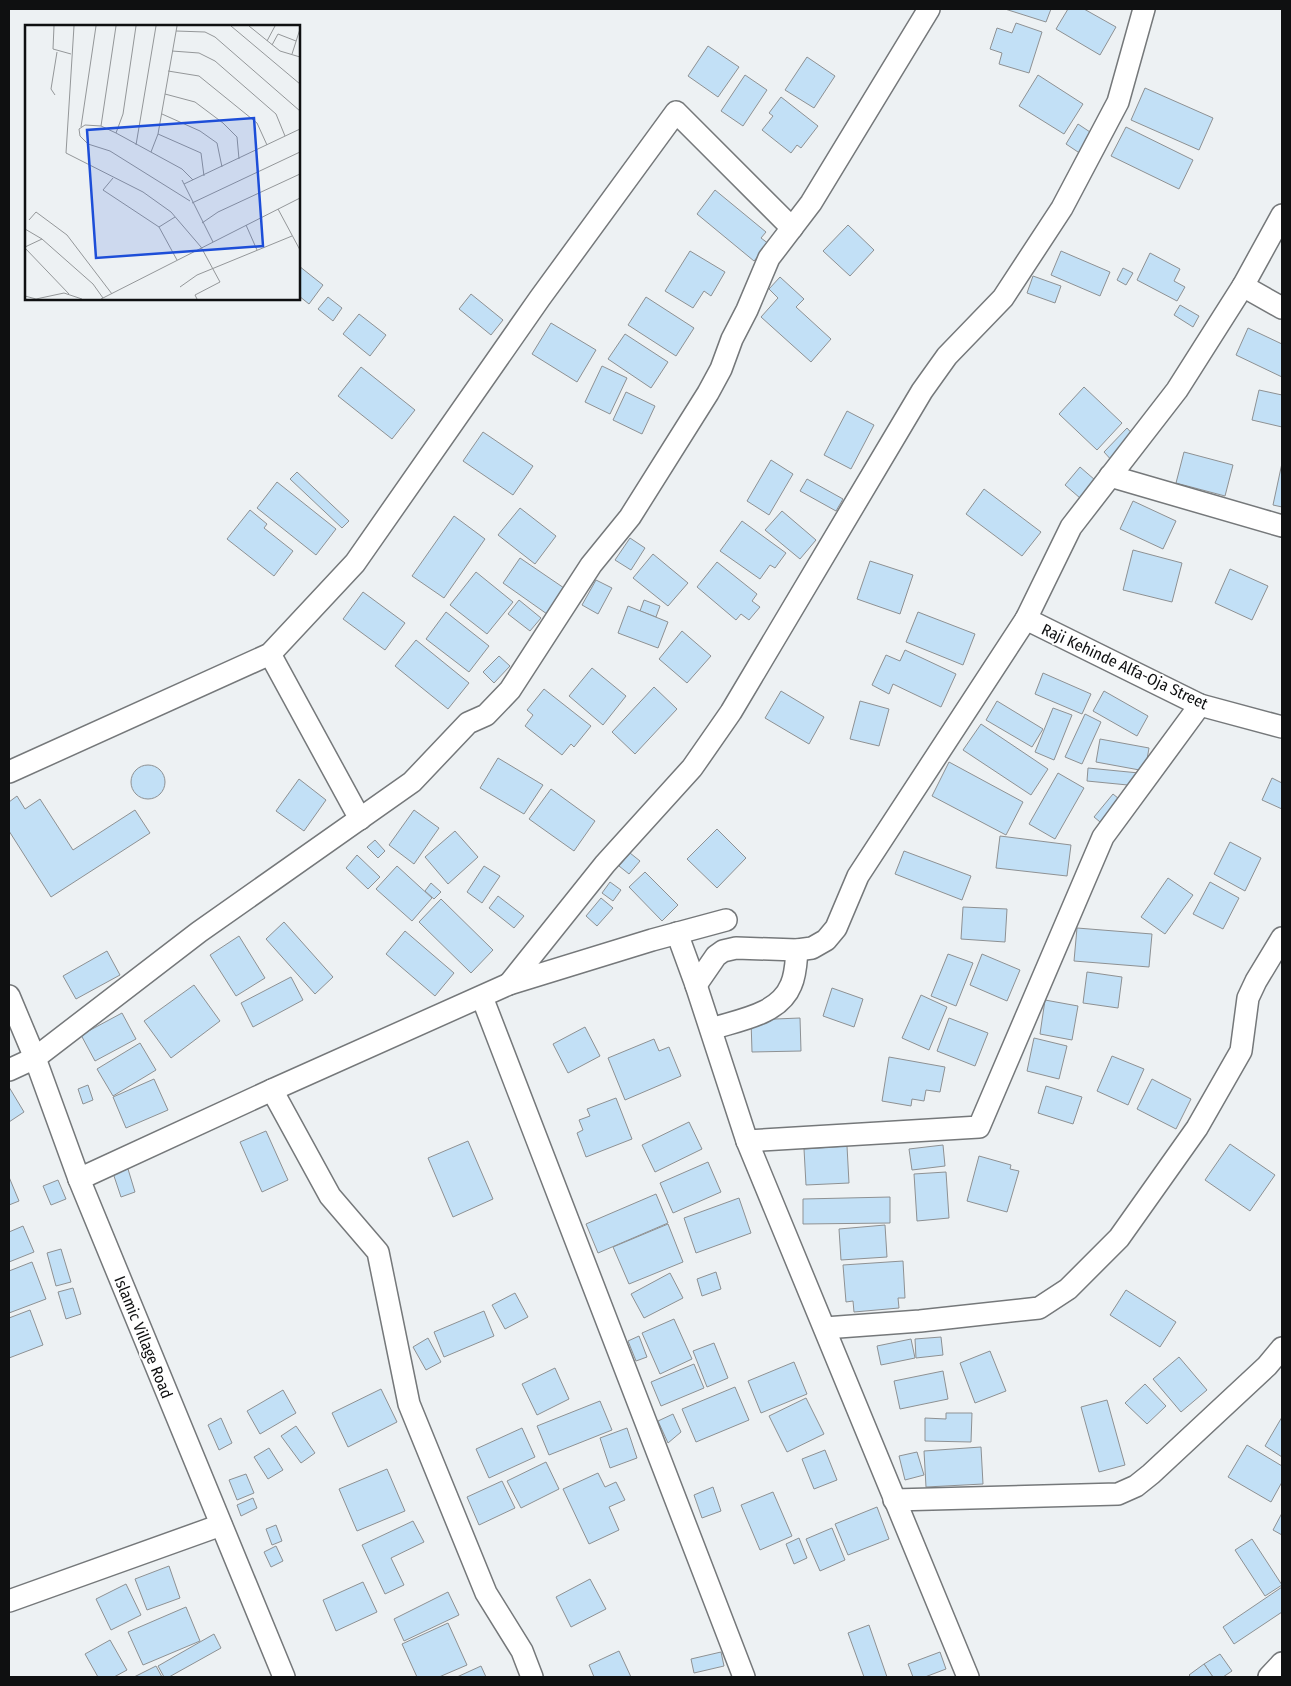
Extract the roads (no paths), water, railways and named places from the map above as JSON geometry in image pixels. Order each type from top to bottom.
[{"type":"street","points":[[9,1070],[35,1058],[199,932],[412,782],[468,724],[486,715],[510,690],[591,565],[630,517],[708,393],[721,369],[732,339],[747,310],[769,258],[811,203],[929,9]]},
{"type":"street","points":[[509,984],[605,864],[692,768],[731,712],[922,390],[947,356],[1003,298],[1062,208],[1118,102],[1144,9]]},
{"type":"street","points":[[9,772],[270,654],[355,563],[540,298],[676,112],[792,228]]},
{"type":"street","points":[[696,985],[716,956],[723,951],[736,948],[797,950],[812,948],[826,940],[836,928],[858,876],[1026,619],[1071,527],[1176,390],[1243,286],[1282,215]]},
{"type":"street","points":[[1243,286],[1282,308]]},
{"type":"street","points":[[1110,476],[1282,526]]},
{"type":"street","name":"Raji Kehinde Alfa-Oja Street","points":[[1026,619],[1200,705],[1282,726]]},
{"type":"street","points":[[270,654],[360,819]]},
{"type":"street","points":[[747,1141],[978,1127],[1103,837],[1200,705]]},
{"type":"street","points":[[79,1179],[509,984],[726,920]]},
{"type":"street","points":[[677,933],[711,1029],[747,1141],[968,1677]]},
{"type":"street","points":[[825,1328],[920,1321],[1039,1308],[1068,1289],[1119,1238],[1197,1128],[1240,1051],[1248,998],[1282,938]]},
{"type":"street","points":[[711,1029],[767,1010],[781,1001],[791,986],[796,968],[797,950]]},
{"type":"street","name":"Islamic Village Road","points":[[9,996],[35,1058],[79,1179],[284,1677]]},
{"type":"street","points":[[482,997],[744,1677]]},
{"type":"street","points":[[272,1090],[330,1196],[378,1252],[409,1404],[486,1593],[522,1651],[532,1677]]},
{"type":"street","points":[[894,1500],[1118,1494],[1136,1486],[1151,1474],[1267,1366],[1282,1348]]},
{"type":"street","points":[[9,1601],[221,1526]]},
{"type":"street","points":[[1269,1677],[1282,1663]]}]
